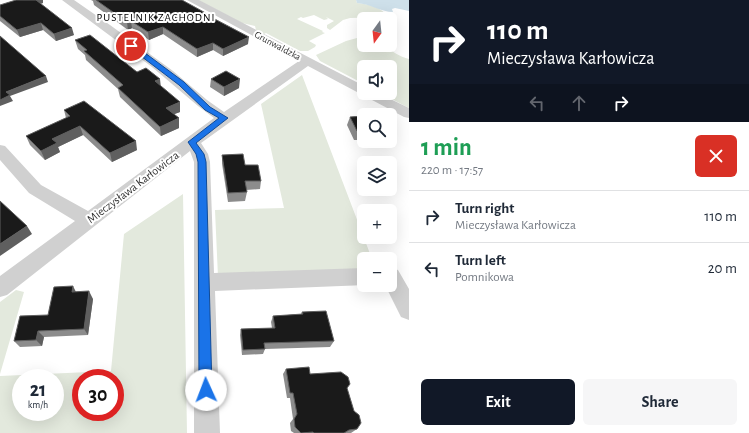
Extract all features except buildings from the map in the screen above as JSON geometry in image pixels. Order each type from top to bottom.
[{"type":"street","points":[[67,0],[153,61],[182,84],[208,108],[224,118]]},
{"type":"street","name":"Grunwaldzka","points":[[192,0],[357,87]]},
{"type":"street","name":"Mieczysława Karłowicza","points":[[0,288],[224,118],[307,61]]},
{"type":"street","points":[[382,100],[409,114]]},
{"type":"street","points":[[192,142],[200,154],[202,162],[207,433]]},
{"type":"street","points":[[0,150],[35,189],[90,220]]},
{"type":"street","points":[[205,282],[357,277]]},
{"type":"street","points":[[397,287],[409,310]]},
{"type":"shaded area","points":[[198,0],[356,0],[357,3],[370,5],[383,12],[357,12],[357,18],[343,20],[330,30],[327,28],[327,25],[334,21],[326,17],[328,19],[324,20],[314,15],[297,19],[325,33],[309,41],[316,45],[308,51],[300,51],[266,33],[264,34],[256,30],[255,26],[242,23]]},
{"type":"shaded area","points":[[357,38],[357,52],[394,52],[409,59],[409,108],[394,100],[397,100],[397,60],[357,60],[357,80],[320,61],[316,55],[346,41]]},
{"type":"shaded area","points":[[302,75],[357,220],[357,244],[366,244],[369,252],[357,252],[357,271],[218,277],[215,210],[284,208],[261,104]]},
{"type":"shaded area","points":[[183,194],[187,433],[0,433],[0,376],[12,375],[12,421],[64,421],[64,373],[72,373],[72,421],[124,421],[124,369],[111,369],[124,234]]},
{"type":"shaded area","points":[[16,290],[24,292],[0,374],[0,302]]},
{"type":"water","points":[[356,0],[409,0],[409,11],[395,8],[392,9],[393,12],[389,12],[357,3]]},
{"type":"district","name":"PUSTELNIK ZACHODNI","points":[[156,17]]},
{"type":"route","points":[[131,46],[182,84],[213,112],[224,118],[192,142],[200,154],[202,162],[206,390]]}]
